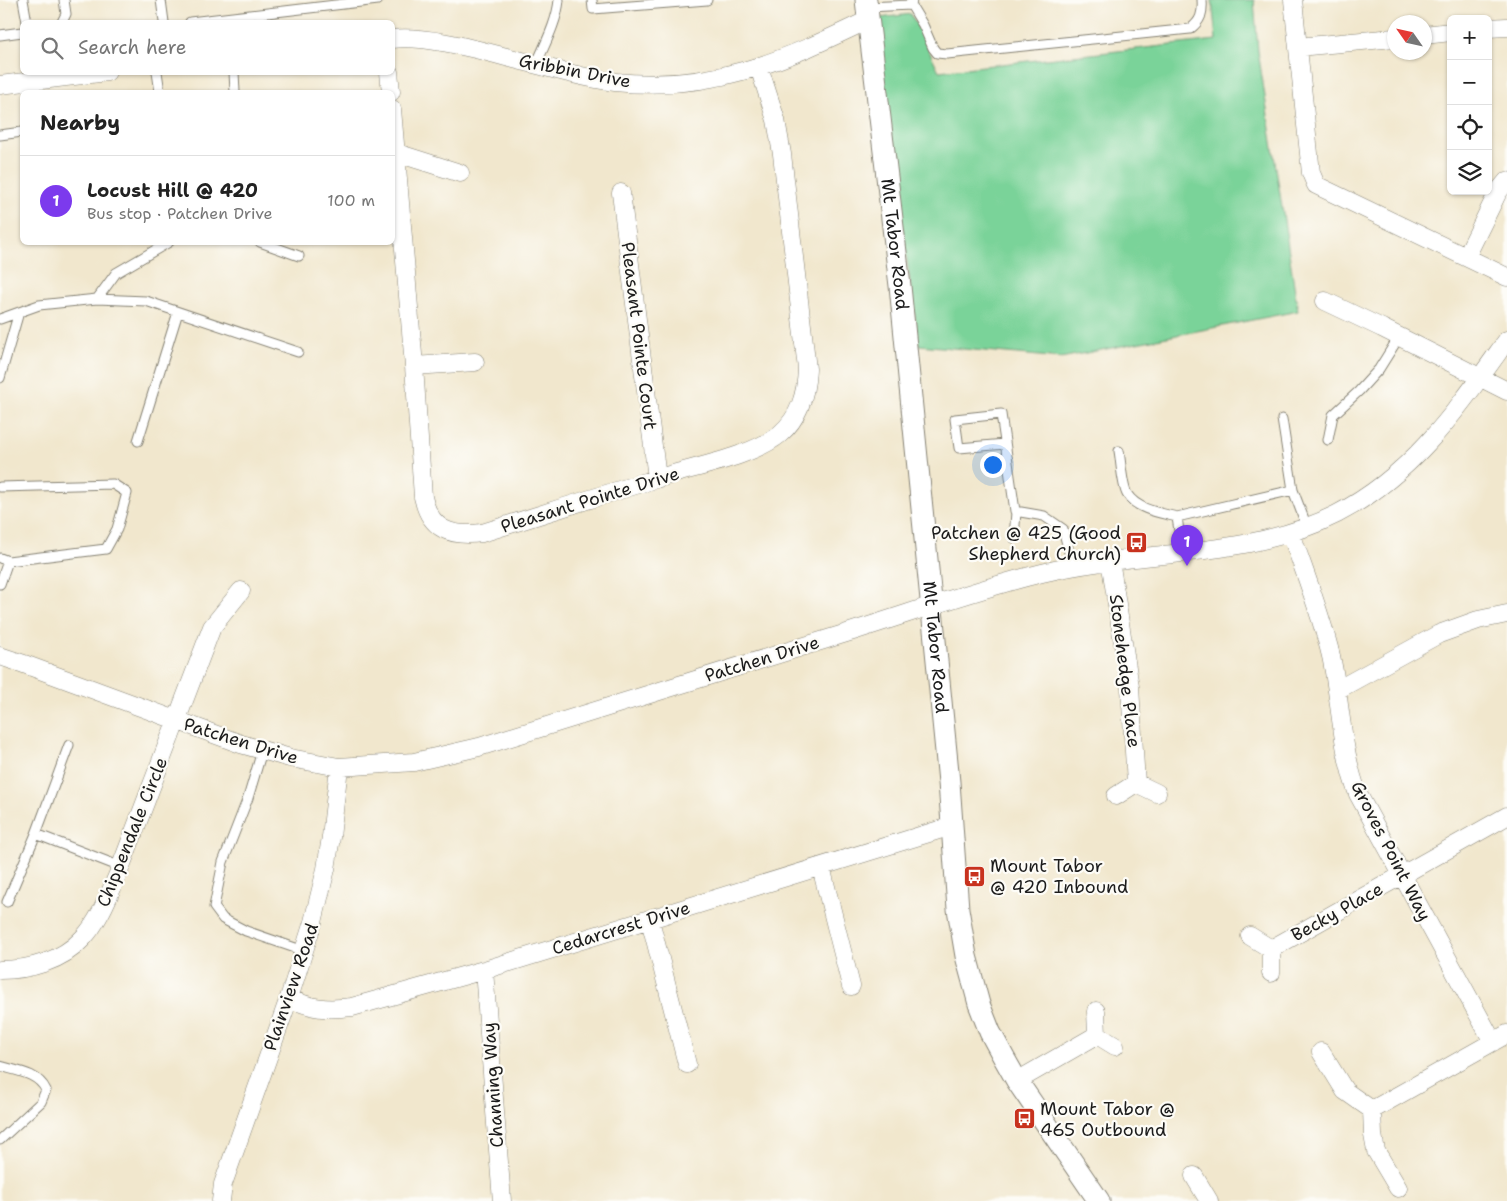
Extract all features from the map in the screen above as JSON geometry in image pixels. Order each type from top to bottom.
[{"type":"street","points":[[1293,0],[1311,173],[1316,185],[1507,277]]},
{"type":"street","name":"Gribbin Drive","points":[[395,39],[402,38],[455,46],[613,82],[644,84],[683,82],[716,78],[758,68],[788,57],[867,9]]},
{"type":"street","name":"Mt Tabor Road","points":[[867,9],[900,286],[932,606],[961,934],[971,979],[990,1032],[1017,1081],[1099,1201]]},
{"type":"street","points":[[1492,28],[1507,27]]},
{"type":"street","points":[[1432,34],[1447,32]]},
{"type":"street","points":[[1298,48],[1387,39]]},
{"type":"street","name":"Pleasant Pointe Drive","points":[[395,136],[423,497],[426,510],[433,521],[444,529],[458,535],[482,533],[657,478],[741,454],[765,444],[781,433],[793,420],[802,405],[807,369],[782,154],[776,120],[758,68]]},
{"type":"street","points":[[0,85],[38,87],[93,75]]},
{"type":"street","points":[[389,75],[391,90]]},
{"type":"street","points":[[397,153],[460,173]]},
{"type":"street","points":[[1466,257],[1498,192],[1507,181]]},
{"type":"street","name":"Pleasant Pointe Court","points":[[621,193],[657,478]]},
{"type":"street","points":[[1325,301],[1507,391]]},
{"type":"street","name":"Patchen Drive","points":[[0,656],[262,751],[339,767],[414,762],[479,747],[1042,573],[1110,560],[1235,546],[1299,530],[1336,514],[1361,500],[1381,488],[1403,469],[1443,427],[1507,340]]},
{"type":"street","points":[[414,366],[475,362]]},
{"type":"street","name":"Groves Point Way","points":[[1299,530],[1337,690],[1348,763],[1358,794],[1402,876],[1500,1038]]},
{"type":"street","name":"Stonehedge Place","points":[[1110,560],[1130,687],[1136,783]]},
{"type":"street","name":"Chippendale Circle","points":[[0,970],[28,968],[64,953],[82,939],[102,910],[121,867],[212,627],[241,591]]},
{"type":"street","points":[[1337,690],[1439,634],[1478,620],[1507,614]]},
{"type":"street","name":"Plainview Road","points":[[221,1201],[223,1184],[289,998],[313,922],[326,869],[339,767]]},
{"type":"street","points":[[1116,796],[1136,783],[1157,793]]},
{"type":"street","name":"Becky Place","points":[[1271,950],[1507,816]]},
{"type":"street","name":"Cedarcrest Drive","points":[[289,998],[315,1008],[352,1007],[650,920],[952,826]]},
{"type":"street","points":[[821,867],[850,986]]},
{"type":"street","points":[[650,920],[687,1064]]},
{"type":"street","name":"Becky Place","points":[[1250,936],[1271,950]]},
{"type":"street","name":"Becky Place","points":[[1271,950],[1271,973]]},
{"type":"street","name":"Channing Way","points":[[484,970],[502,1201]]},
{"type":"street","points":[[1096,1011],[1096,1035]]},
{"type":"street","points":[[1017,1081],[1096,1035]]},
{"type":"street","points":[[1096,1035],[1116,1046]]},
{"type":"street","points":[[1372,1110],[1500,1038]]},
{"type":"street","points":[[1321,1052],[1345,1091],[1372,1110]]},
{"type":"street","points":[[1372,1110],[1376,1152],[1398,1188]]},
{"type":"street","points":[[1194,1176],[1209,1201]]},
{"type":"lane","points":[[23,0],[27,20]]},
{"type":"lane","points":[[63,20],[66,14],[64,0]]},
{"type":"lane","points":[[161,0],[164,20]]},
{"type":"lane","points":[[207,20],[378,0]]},
{"type":"lane","points":[[536,65],[552,27],[559,0]]},
{"type":"lane","points":[[592,0],[593,9],[707,0]]},
{"type":"lane","points":[[867,9],[912,2],[932,48],[937,53],[947,54],[1190,29],[1198,23],[1203,12],[1202,0]]},
{"type":"lane","points":[[0,35],[20,32]]},
{"type":"lane","points":[[157,75],[160,90]]},
{"type":"lane","points":[[234,75],[235,90]]},
{"type":"lane","points":[[0,135],[20,132]]},
{"type":"lane","points":[[98,299],[116,273],[164,245]]},
{"type":"lane","points":[[268,245],[299,256]]},
{"type":"lane","points":[[0,319],[39,305],[98,299],[146,301],[298,352]]},
{"type":"lane","points":[[0,378],[19,312]]},
{"type":"lane","points":[[138,441],[178,312]]},
{"type":"lane","points":[[1328,440],[1333,415],[1379,369],[1399,336]]},
{"type":"lane","points":[[1005,444],[959,448],[955,419],[1001,414],[1016,512],[1014,538]]},
{"type":"lane","points":[[1282,418],[1299,530]]},
{"type":"lane","points":[[1119,451],[1126,492],[1133,501],[1149,509],[1177,517],[1293,490]]},
{"type":"lane","points":[[0,487],[113,484],[127,492],[117,529],[106,549],[4,559],[0,584]]},
{"type":"lane","points":[[1016,512],[1044,516],[1063,529],[1073,567]]},
{"type":"lane","points":[[1177,517],[1182,552]]},
{"type":"lane","points":[[7,902],[36,834],[68,745]]},
{"type":"lane","points":[[262,751],[248,798],[223,862],[214,907],[222,919],[246,931],[304,951]]},
{"type":"lane","points":[[36,834],[121,867]]},
{"type":"lane","points":[[0,1066],[30,1075],[43,1084],[46,1090],[41,1102],[0,1140]]},
{"type":"green space","points":[[1212,0],[1254,0],[1258,51],[1298,311],[1061,358],[919,345],[874,28],[880,18],[911,14],[939,71],[1216,40]]},
{"type":"place","name":"Patchen @ 425 (Good Shepherd Church)","points":[[1137,543]]},
{"type":"place","name":"Locust Hill @ 420","points":[[1187,566]]},
{"type":"place","name":"Mount Tabor @ 420 Inbound","points":[[974,876]]},
{"type":"place","name":"Mount Tabor @ 465 Outbound","points":[[1024,1119]]}]
